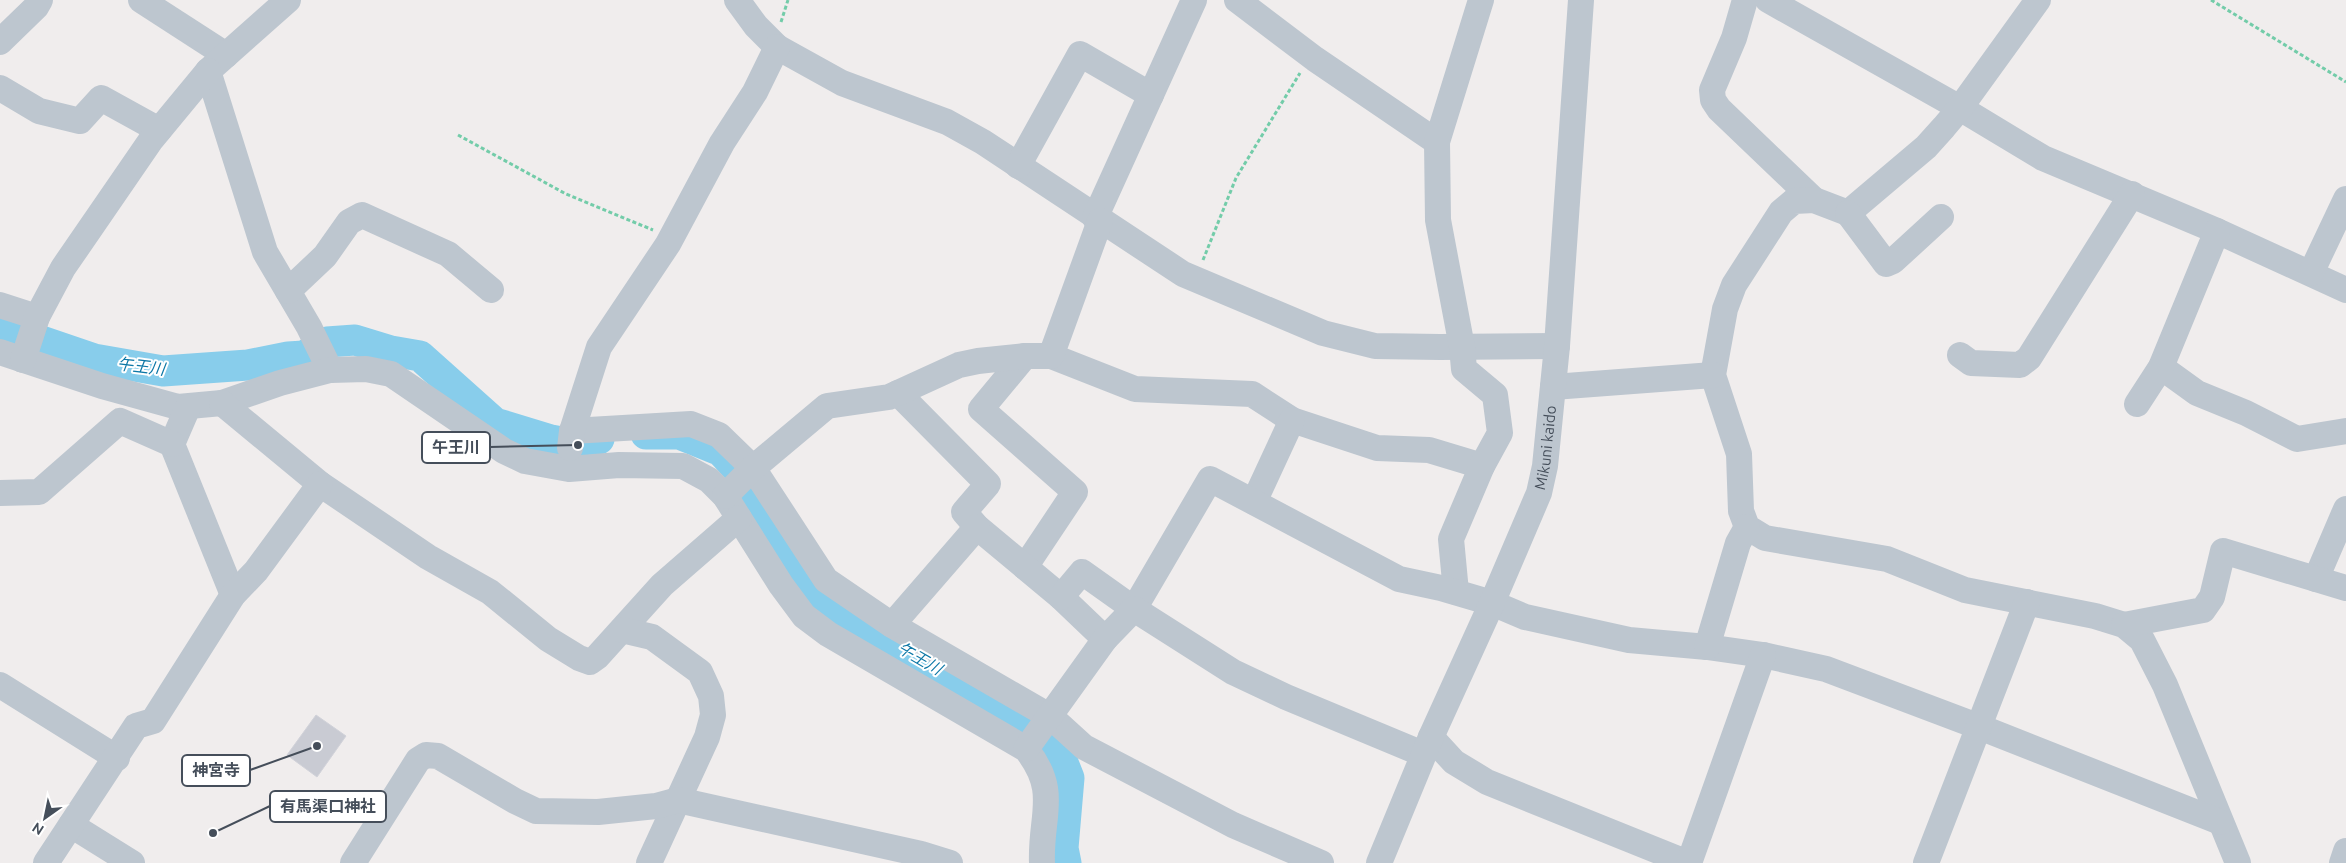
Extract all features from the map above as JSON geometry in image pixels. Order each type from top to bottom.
[{"type":"street","points":[[0,42],[36,8],[40,0]]},
{"type":"street","points":[[141,0],[217,63],[265,252],[309,327],[328,365]]},
{"type":"street","points":[[288,0],[217,63],[160,130],[63,268],[16,355],[102,386],[178,407],[222,403],[328,365],[366,369],[392,374],[504,451],[525,461],[568,466],[682,466],[709,480],[728,493],[739,518],[781,585],[804,616],[828,634],[1028,747],[1039,766],[1047,792],[1041,863]]},
{"type":"street","points":[[737,0],[756,26],[777,47],[842,83],[947,122],[982,142],[1183,274],[1324,333],[1375,346],[1557,346]]},
{"type":"street","points":[[1051,356],[1098,219],[1194,0]]},
{"type":"street","points":[[1237,0],[1310,56],[1437,142]]},
{"type":"street","points":[[1456,592],[1451,539],[1482,466],[1500,433],[1495,395],[1464,369],[1462,347],[1438,220],[1437,142],[1481,0]]},
{"type":"street","name":"Mikuni kaido","points":[[1379,863],[1427,746],[1492,604],[1539,493],[1545,466],[1557,346],[1581,0]]},
{"type":"street","points":[[1745,0],[1734,38],[1712,90],[1713,100],[1719,109],[1814,200],[1848,213],[1886,264],[1893,261],[1941,217]]},
{"type":"street","points":[[1768,0],[1960,108],[2043,158],[2217,231],[2346,290]]},
{"type":"street","points":[[1848,213],[1926,146],[1960,108],[2038,0]]},
{"type":"street","points":[[568,466],[572,431],[599,347],[672,237],[722,143],[756,92],[777,47]]},
{"type":"street","points":[[1018,166],[1080,54],[1151,95]]},
{"type":"street","points":[[0,88],[39,110],[80,121],[100,98],[160,130]]},
{"type":"street","points":[[1960,355],[1971,363],[2020,364],[2029,358],[2132,194]]},
{"type":"street","points":[[2311,273],[2346,199]]},
{"type":"street","points":[[1814,200],[1794,201],[1781,212],[1734,285],[1725,309],[1713,375],[1739,454],[1741,511],[1747,527],[1766,538],[1887,559],[1965,590],[2095,616],[2124,625],[2142,640],[2165,685],[2238,863]]},
{"type":"street","points":[[288,291],[325,256],[349,222],[362,215],[448,254],[490,290]]},
{"type":"street","points":[[2137,404],[2161,367],[2217,231]]},
{"type":"street","points":[[0,305],[36,320]]},
{"type":"street","points":[[728,493],[753,468],[827,406],[889,397],[959,366],[978,361],[1025,356],[1051,356],[1136,389],[1252,394],[1292,420],[1376,448],[1430,450],[1482,466]]},
{"type":"street","points":[[1025,356],[981,409],[1075,492],[1025,567]]},
{"type":"street","points":[[2161,367],[2197,393],[2246,413],[2297,439],[2346,431]]},
{"type":"street","points":[[1553,387],[1713,375]]},
{"type":"street","points":[[898,393],[988,484],[964,512],[977,527],[1061,597],[1105,639]]},
{"type":"street","points":[[222,403],[320,484],[428,557],[490,592],[548,639],[579,658],[590,662],[597,658],[662,585],[739,518]]},
{"type":"street","points":[[172,444],[188,407]]},
{"type":"street","points":[[1254,502],[1292,420]]},
{"type":"street","points":[[0,493],[40,492],[120,421],[172,444],[233,595]]},
{"type":"street","points":[[572,431],[691,424],[719,435],[753,468],[826,580],[892,625],[1051,717],[1084,747],[1233,825],[1321,863]]},
{"type":"street","points":[[1028,747],[1105,639],[1134,609],[1210,479],[1399,578],[1456,592],[1526,617],[1629,640],[1707,647],[1826,669],[1977,726],[2220,822]]},
{"type":"street","points":[[46,863],[117,758],[136,726],[154,721],[233,595],[256,572],[320,484]]},
{"type":"street","points":[[2316,579],[2346,509]]},
{"type":"street","points":[[892,625],[977,527]]},
{"type":"street","points":[[1707,647],[1738,543],[1747,527]]},
{"type":"street","points":[[2124,625],[2203,610],[2212,597],[2223,551],[2346,588]]},
{"type":"street","points":[[1061,597],[1082,572],[1134,609],[1233,672],[1286,697],[1427,746],[1487,782],[1688,863],[1763,656]]},
{"type":"street","points":[[1926,863],[1977,726],[2027,602]]},
{"type":"street","points":[[622,630],[652,637],[700,672],[711,696],[713,715],[707,737],[649,863]]},
{"type":"street","points":[[0,685],[117,758]]},
{"type":"street","points":[[364,859],[418,760],[426,755],[438,756],[515,801],[536,811],[598,812],[656,806],[678,800],[921,854],[950,863]]},
{"type":"street","points":[[71,825],[132,863]]},
{"type":"street","points":[[2342,863],[2346,852]]},
{"type":"path","points":[[2210,0],[2346,82]]},
{"type":"path","points":[[1195,279],[1236,178],[1310,56]]},
{"type":"path","points":[[458,135],[566,194],[672,237]]},
{"type":"building","points":[[316,715],[346,736],[317,777],[287,755]]},
{"type":"waterway","name":"午王川","points":[[0,327],[94,359],[163,371],[248,365],[288,357],[304,356],[327,342],[355,340],[391,351],[420,356],[495,423],[551,440],[578,445],[599,439]]},
{"type":"waterway","name":"午王川","points":[[646,434],[679,434],[721,451],[744,476],[791,556],[827,604],[1016,713],[1056,745],[1069,778],[1063,848],[1066,863]]},
{"type":"place","name":"午王川","points":[[578,445]]},
{"type":"place","name":"神宮寺","points":[[317,746]]},
{"type":"place","name":"有馬渠口神社","points":[[213,833]]}]
